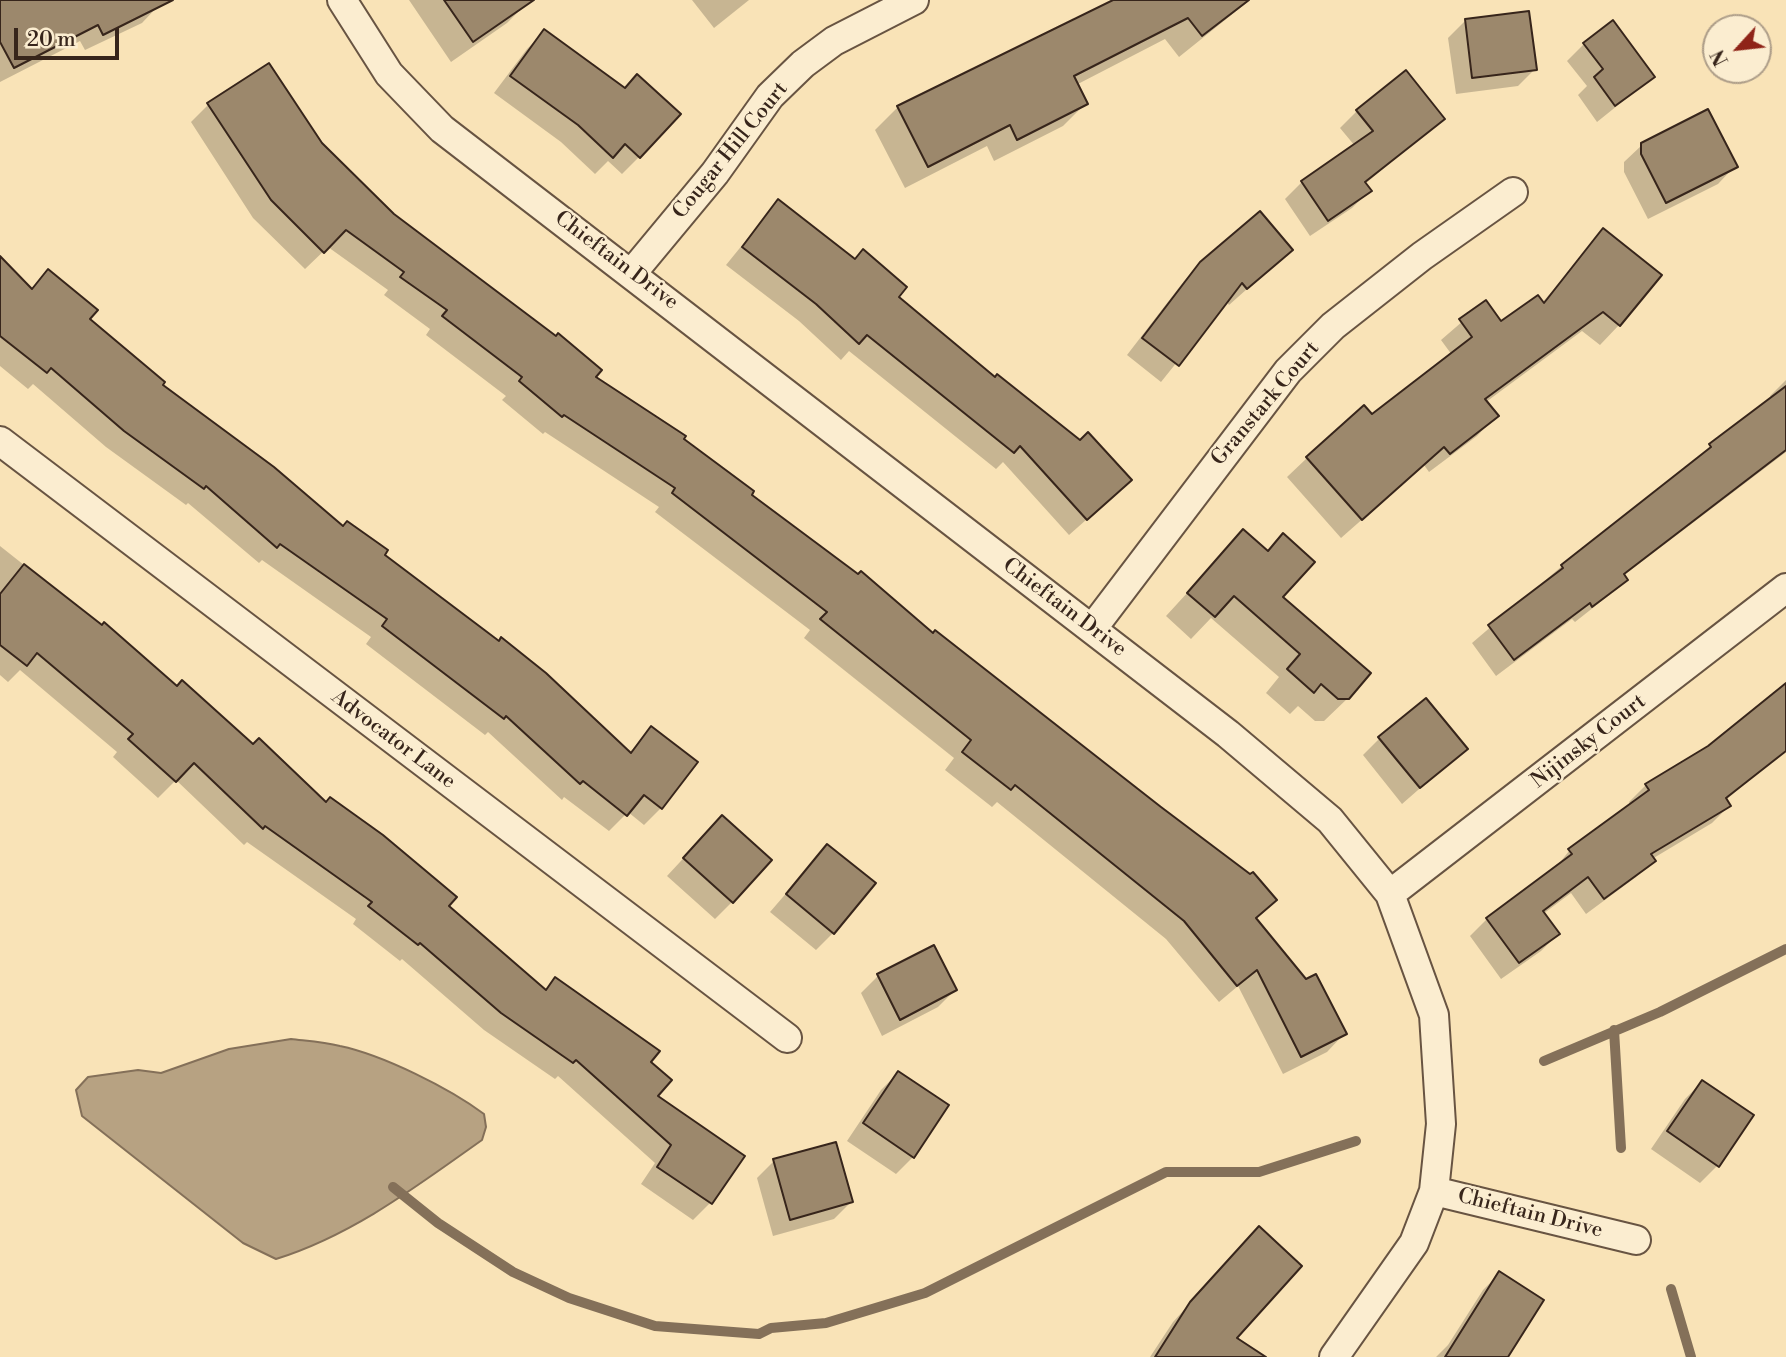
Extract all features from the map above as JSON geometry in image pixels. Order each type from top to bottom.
[{"type":"street","name":"Chieftain Drive","points":[[342,0],[389,75],[442,129],[632,273],[927,505],[1228,734],[1330,820],[1390,894],[1434,1015],[1441,1124],[1434,1191],[1636,1240]]},
{"type":"street","name":"Cougar Hill Court","points":[[632,273],[715,173],[770,96],[803,64],[834,41],[914,0]]},
{"type":"street","name":"Granstark Court","points":[[1092,629],[1288,371],[1333,326],[1422,256],[1513,192]]},
{"type":"street","name":"Advocator Lane","points":[[0,441],[787,1038]]},
{"type":"street","name":"Nijinsky Court","points":[[1390,894],[1786,588]]},
{"type":"street","points":[[1334,1357],[1414,1243],[1434,1191]]},
{"type":"shaded area","points":[[291,1039],[357,1050],[434,1083],[484,1114],[486,1127],[482,1140],[384,1208],[332,1237],[276,1259],[243,1243],[82,1116],[76,1090],[88,1077],[138,1070],[161,1073],[229,1049]]},
{"type":"building","points":[[0,0],[173,0],[103,35],[98,25],[14,68],[0,42]]},
{"type":"building","points":[[444,0],[534,0],[473,42]]},
{"type":"building","points":[[1113,0],[1249,0],[1202,36],[1188,18],[1074,76],[1088,104],[1017,140],[1010,125],[928,167],[897,106]]},
{"type":"building","points":[[1529,11],[1537,70],[1472,78],[1465,19]]},
{"type":"building","points":[[1613,20],[1655,77],[1615,106],[1594,77],[1603,69],[1583,43]]},
{"type":"building","points":[[544,29],[625,88],[637,74],[681,114],[640,158],[625,144],[613,158],[578,125],[510,76]]},
{"type":"building","points":[[269,63],[322,143],[394,214],[556,336],[558,333],[602,370],[596,377],[686,436],[684,439],[754,491],[752,495],[858,574],[861,571],[933,633],[935,630],[1161,807],[1250,874],[1253,872],[1277,900],[1256,918],[1306,979],[1316,974],[1347,1034],[1301,1057],[1257,970],[1237,986],[1184,921],[1015,785],[1011,790],[962,752],[971,740],[820,619],[827,612],[672,493],[675,488],[564,415],[562,417],[519,381],[522,377],[442,316],[447,310],[400,277],[404,272],[346,230],[324,253],[271,200],[207,103]]},
{"type":"building","points":[[1406,70],[1445,119],[1365,182],[1372,191],[1328,221],[1301,181],[1373,131],[1356,110]]},
{"type":"building","points":[[1708,109],[1738,167],[1666,203],[1641,154],[1641,143]]},
{"type":"building","points":[[778,199],[855,259],[863,249],[907,287],[899,297],[995,377],[997,374],[1080,440],[1088,432],[1132,480],[1087,520],[1020,446],[1014,453],[867,335],[859,344],[816,304],[742,247]]},
{"type":"building","points":[[1260,211],[1293,250],[1247,289],[1242,283],[1179,366],[1142,338],[1200,262]]},
{"type":"building","points":[[1603,228],[1662,275],[1620,326],[1603,312],[1485,399],[1499,416],[1450,454],[1444,447],[1362,520],[1306,457],[1364,405],[1372,414],[1472,337],[1459,319],[1486,300],[1501,321],[1538,295],[1544,303]]},
{"type":"building","points":[[0,256],[32,289],[48,269],[98,310],[90,319],[165,382],[163,385],[274,467],[343,526],[347,521],[388,550],[385,555],[499,641],[501,637],[546,673],[631,753],[651,726],[698,762],[662,809],[644,795],[627,816],[583,781],[580,784],[506,716],[504,719],[382,626],[387,619],[280,544],[277,548],[206,486],[204,489],[124,431],[51,368],[47,373],[0,336]]},
{"type":"building","points":[[1786,386],[1786,450],[1624,574],[1628,580],[1592,607],[1590,603],[1514,660],[1488,625],[1563,568],[1561,565],[1711,447],[1709,444]]},
{"type":"building","points":[[1243,529],[1268,551],[1283,533],[1315,562],[1283,597],[1371,673],[1349,699],[1338,699],[1321,684],[1314,693],[1287,669],[1300,654],[1234,596],[1215,617],[1187,593]]},
{"type":"building","points":[[24,564],[102,625],[104,622],[177,686],[182,680],[253,744],[259,738],[326,802],[330,797],[383,835],[457,897],[449,906],[546,990],[555,977],[660,1051],[651,1062],[672,1080],[658,1096],[745,1156],[712,1204],[657,1167],[671,1145],[576,1060],[573,1063],[501,1013],[420,943],[418,945],[368,906],[372,902],[265,826],[263,829],[194,763],[176,782],[128,739],[133,734],[37,653],[27,666],[0,645],[0,594]]},
{"type":"building","points":[[1786,683],[1786,751],[1726,798],[1731,806],[1651,854],[1656,861],[1604,899],[1588,877],[1543,911],[1560,934],[1519,963],[1486,918],[1572,854],[1568,849],[1649,790],[1645,784],[1708,746]]},
{"type":"building","points":[[1426,698],[1468,749],[1420,788],[1378,737]]},
{"type":"building","points":[[722,815],[772,860],[733,903],[683,858]]},
{"type":"building","points":[[827,844],[876,883],[834,934],[786,894]]},
{"type":"building","points":[[934,945],[957,990],[900,1020],[877,974]]},
{"type":"building","points":[[898,1071],[949,1105],[914,1158],[863,1123]]},
{"type":"building","points":[[1702,1080],[1754,1115],[1719,1167],[1667,1131]]},
{"type":"building","points":[[836,1142],[853,1202],[790,1220],[773,1159]]},
{"type":"building","points":[[1259,1226],[1302,1266],[1237,1338],[1266,1357],[1155,1357],[1190,1302]]},
{"type":"building","points":[[1499,1271],[1544,1300],[1508,1357],[1445,1357]]},
{"type":"waterway","points":[[1544,1061],[1660,1012],[1786,949]]},
{"type":"waterway","points":[[1614,1030],[1621,1148]]},
{"type":"waterway","points":[[393,1187],[438,1223],[513,1272],[569,1298],[655,1326],[759,1334],[771,1328],[826,1323],[925,1293],[1166,1172],[1259,1172],[1356,1141]]},
{"type":"waterway","points":[[1671,1289],[1691,1357]]}]
